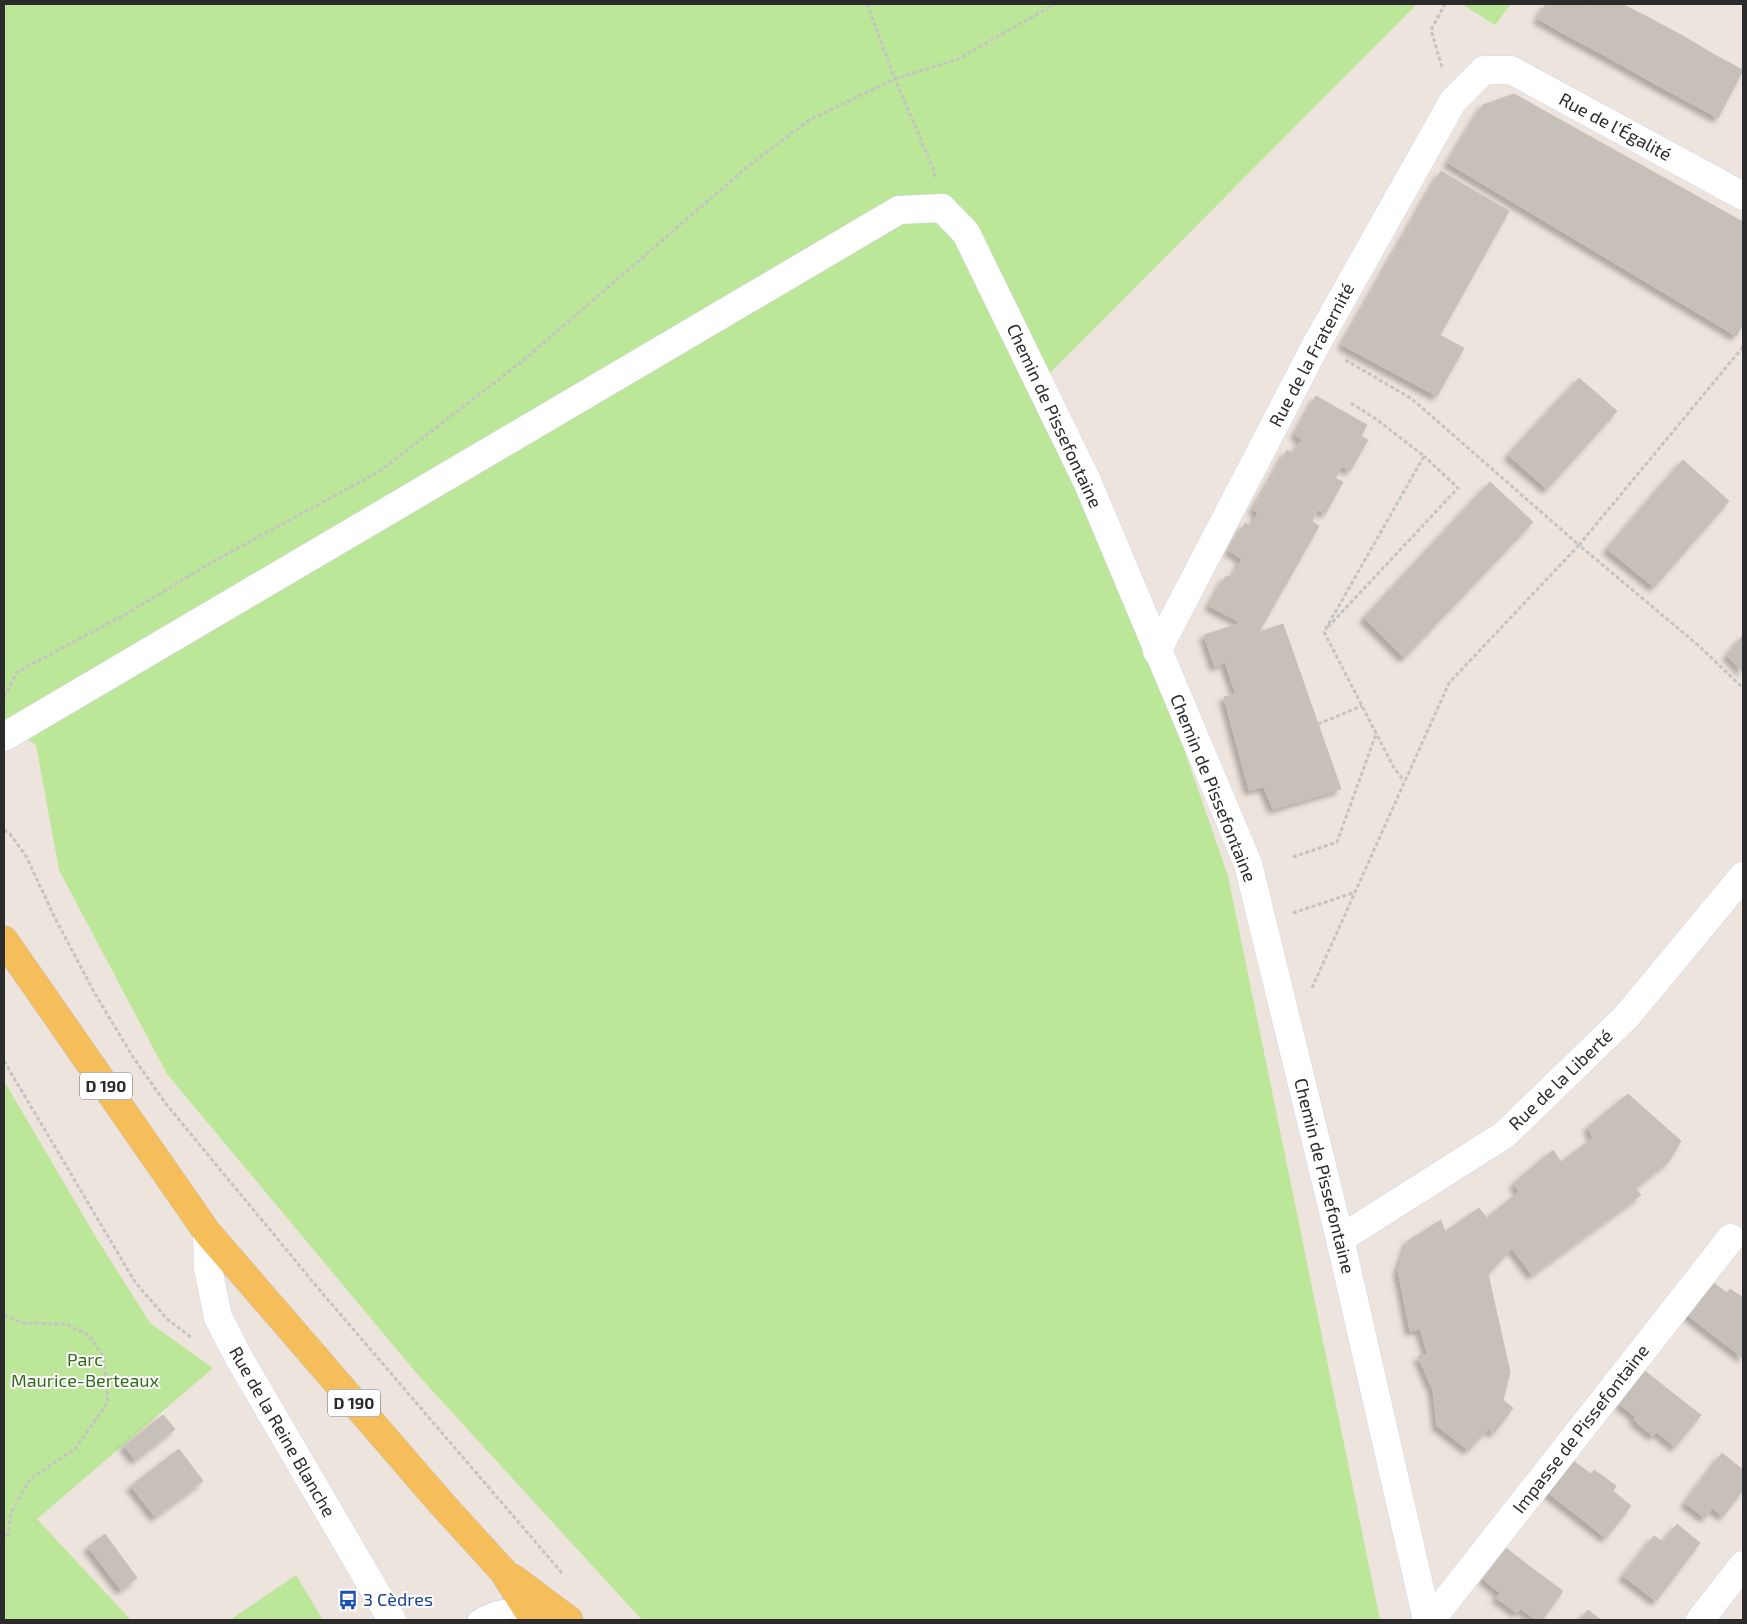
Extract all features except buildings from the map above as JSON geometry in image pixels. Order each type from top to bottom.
[{"type":"main road","name":"D 190","points":[[4,940],[207,1232],[441,1503],[503,1571],[531,1615]]},
{"type":"main road","name":"D 190","points":[[503,1571],[568,1620]]},
{"type":"street","name":"Rue de la Fraternité","points":[[1157,651],[1317,343],[1453,101],[1484,70]]},
{"type":"street","name":"Rue de l'Égalité","points":[[1484,70],[1511,70],[1743,196]]},
{"type":"street","name":"Chemin de Pissefontaine","points":[[942,208],[966,233],[1087,481],[1248,864],[1340,1239],[1427,1620]]},
{"type":"street","points":[[4,737],[899,210],[942,208]]},
{"type":"street","name":"Rue de la Liberté","points":[[1340,1239],[1504,1135],[1627,1016],[1743,876]]},
{"type":"street","name":"Rue de la Reine Blanche","points":[[207,1232],[208,1268],[218,1317],[239,1358],[392,1620]]},
{"type":"street","name":"Impasse de Pissefontaine","points":[[1431,1620],[1731,1238]]},
{"type":"street","points":[[1700,1620],[1743,1565]]},
{"type":"lane","points":[[477,1620],[503,1608],[531,1615]]},
{"type":"path","points":[[867,4],[895,80],[933,168],[942,208]]},
{"type":"path","points":[[4,697],[17,672],[126,614],[214,561],[380,471],[525,359],[746,168],[809,120],[895,80],[958,59],[1054,4]]},
{"type":"path","points":[[1445,4],[1431,30],[1453,101]]},
{"type":"path","points":[[1317,343],[1412,399],[1579,545],[1699,646],[1743,688]]},
{"type":"path","points":[[1310,993],[1449,683],[1579,545],[1743,347]]},
{"type":"path","points":[[1324,632],[1458,488],[1424,456],[1376,419],[1351,403]]},
{"type":"path","points":[[1324,632],[1424,456]]},
{"type":"path","points":[[1324,632],[1393,766],[1404,781]]},
{"type":"path","points":[[1318,724],[1362,706]]},
{"type":"path","points":[[1293,857],[1337,842],[1376,733]]},
{"type":"path","name":"D 190","points":[[4,830],[10,834],[26,856],[54,916],[94,992],[133,1057],[166,1104],[323,1294],[568,1580]]},
{"type":"path","points":[[1262,923],[1354,893]]},
{"type":"path","points":[[4,1061],[135,1282],[167,1319],[198,1342],[239,1358]]},
{"type":"path","points":[[4,1315],[23,1323],[66,1324],[90,1336],[104,1358],[108,1402],[75,1449],[30,1479],[11,1513],[8,1534],[4,1536]]},
{"type":"green space","points":[[4,4],[1417,4],[1039,384],[1159,677],[1228,876],[1380,1620],[642,1620],[418,1375],[167,1074],[59,870],[36,745],[4,726]]},
{"type":"green space","points":[[1462,4],[1511,4],[1495,25]]},
{"type":"green space","name":"Parc Maurice-Berteaux","points":[[4,1081],[97,1239],[150,1323],[213,1368],[37,1519],[131,1620],[4,1620]]},
{"type":"green space","points":[[296,1575],[323,1620],[230,1620]]},
{"type":"place","name":"3 Cèdres","points":[[348,1600]]}]
